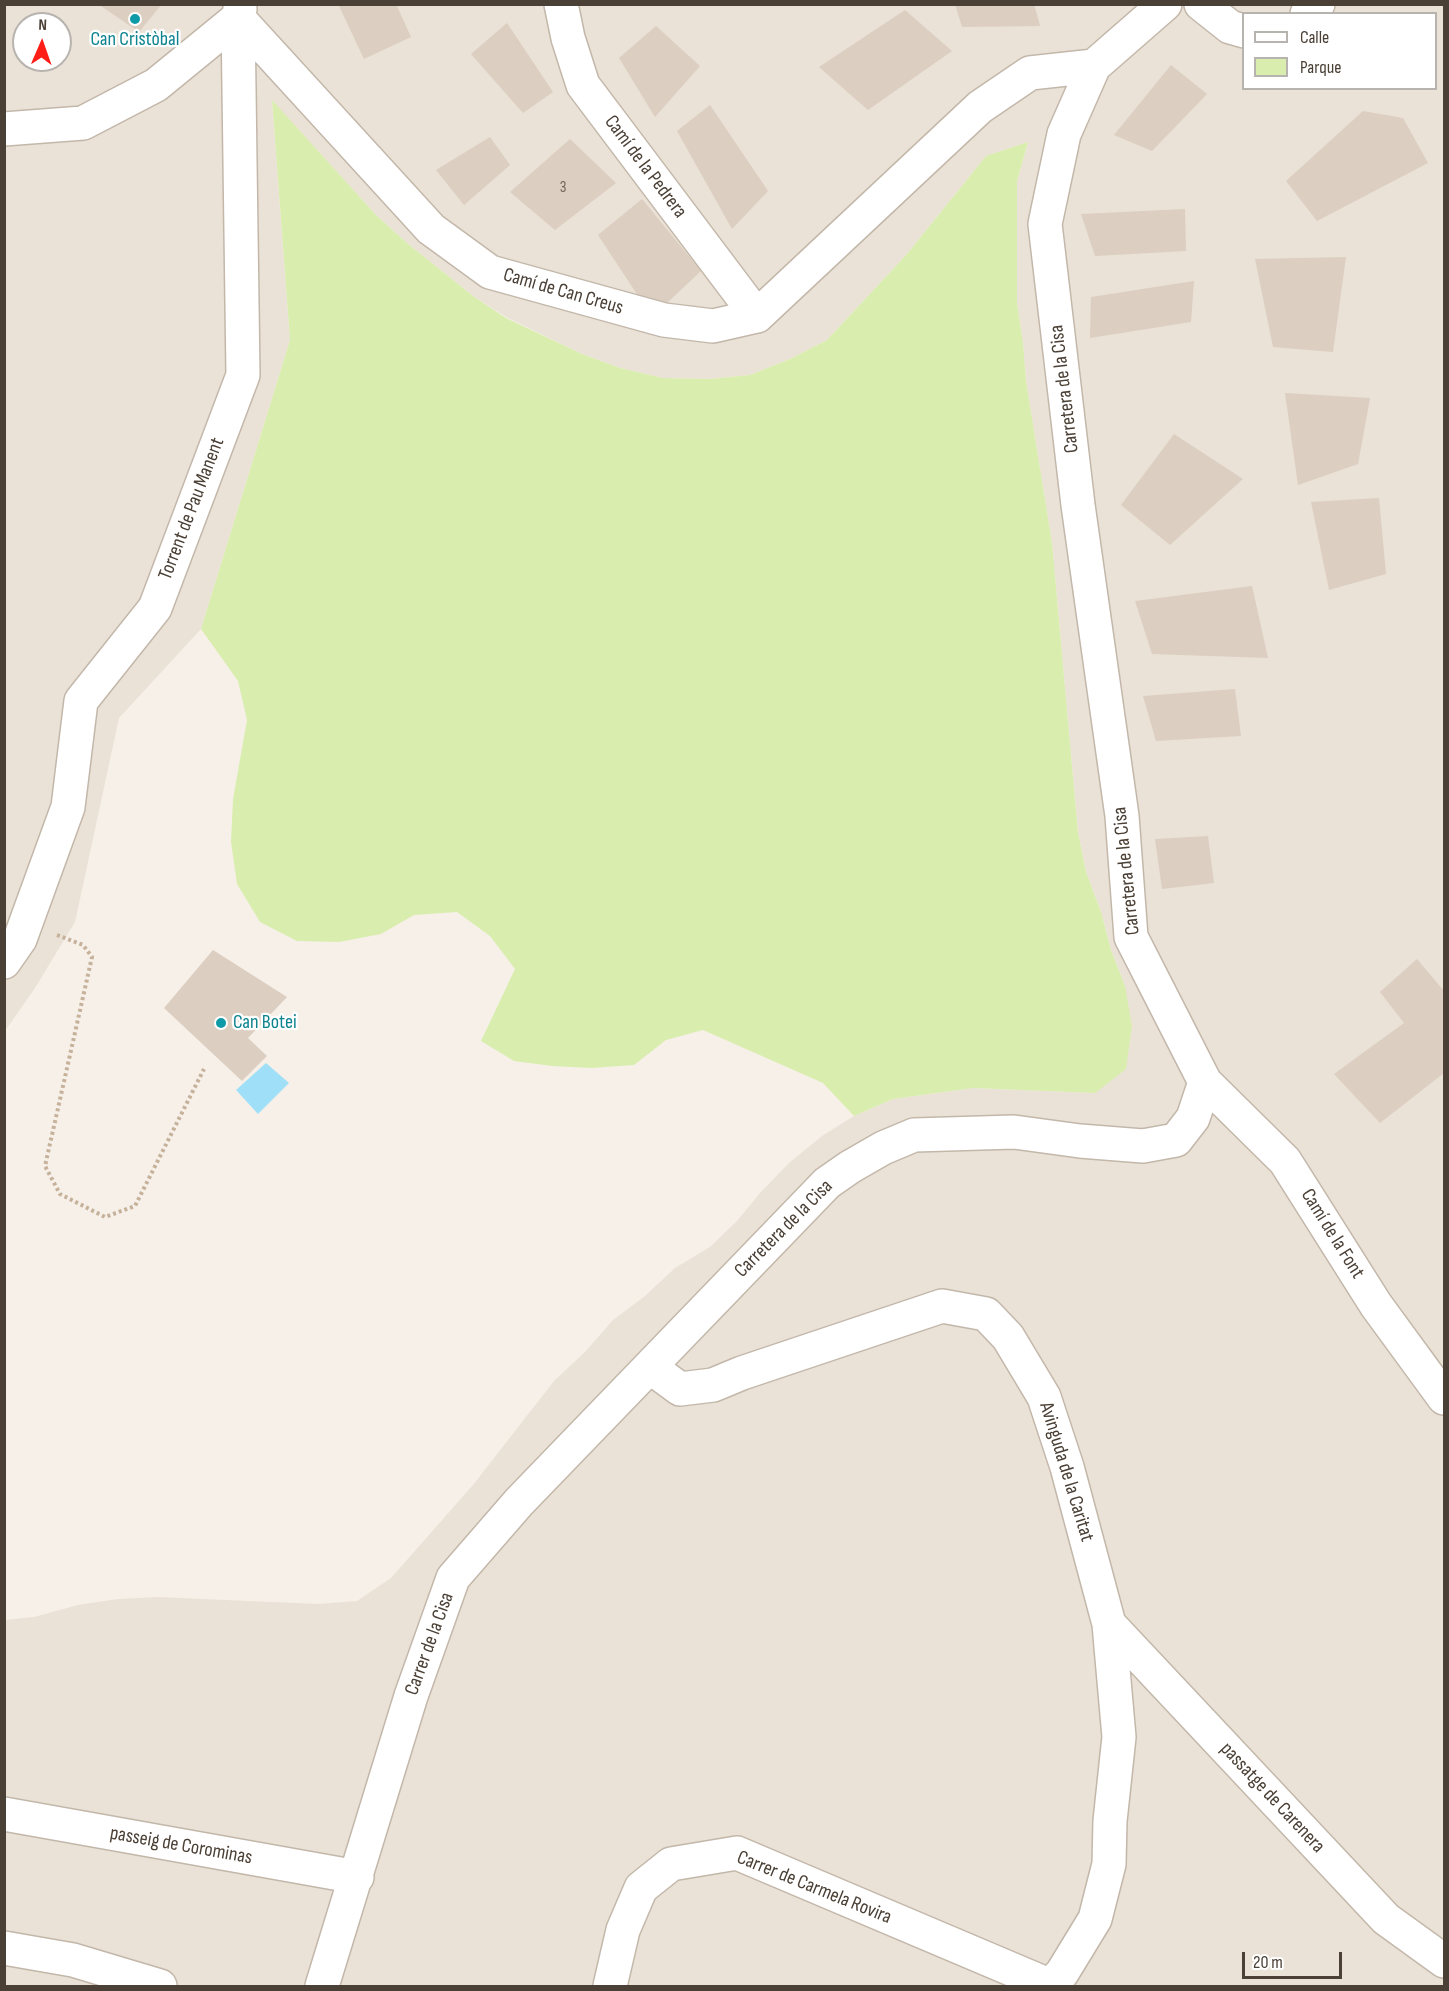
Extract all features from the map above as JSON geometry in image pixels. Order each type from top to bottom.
[{"type":"street","name":"Camí de la Pedrera","points":[[561,4],[568,38],[583,85],[757,316]]},
{"type":"street","name":"Carretera de la Cisa","points":[[650,1367],[827,1183],[883,1148],[914,1135],[966,1132],[1014,1132],[1080,1141],[1143,1146],[1176,1140],[1193,1118],[1205,1082],[1131,938],[1122,816],[1078,505],[1045,224],[1064,134],[1094,66],[1165,4]]},
{"type":"street","points":[[1201,4],[1230,27],[1242,30]]},
{"type":"street","name":"Camí de Can Creus","points":[[240,11],[431,229],[490,272],[664,320],[713,326],[757,316]]},
{"type":"street","points":[[4,129],[83,123],[156,85],[240,11]]},
{"type":"street","name":"Torrent de Pau Manent","points":[[4,962],[20,939],[68,807],[81,701],[155,608],[243,375],[240,11]]},
{"type":"street","points":[[757,316],[980,107],[1030,73],[1094,66]]},
{"type":"street","name":"Camí de la Font","points":[[1205,1082],[1286,1161],[1376,1305],[1444,1398]]},
{"type":"street","name":"Avinguda de la Caritat","points":[[650,1367],[680,1389],[713,1385],[742,1373],[942,1306],[986,1314],[1008,1338],[1044,1397],[1067,1467],[1093,1560],[1108,1624],[1119,1737],[1108,1864],[1095,1918],[1062,1973],[1051,1986]]},
{"type":"street","name":"Carrer de la Cisa","points":[[322,1986],[411,1696],[453,1578],[519,1502],[650,1367]]},
{"type":"street","name":"passatge de Carenera","points":[[1108,1624],[1386,1919],[1444,1961]]},
{"type":"street","name":"passeig de Corominas","points":[[4,1814],[357,1877]]},
{"type":"street","name":"Carrer de Carmela Rovira","points":[[610,1986],[623,1930],[641,1888],[671,1864],[736,1853],[1051,1986]]},
{"type":"street","points":[[4,1948],[73,1960],[160,1986]]},
{"type":"path","points":[[26,923],[83,945],[92,957],[45,1166],[60,1194],[105,1217],[135,1206],[204,1069]]},
{"type":"shaded area","points":[[5,5],[1444,5],[1444,1986],[5,1986],[5,1620],[34,1617],[78,1605],[118,1599],[157,1597],[318,1604],[357,1601],[391,1578],[473,1485],[554,1381],[585,1352],[613,1320],[644,1297],[675,1268],[710,1247],[737,1221],[789,1163],[822,1136],[854,1116],[893,1099],[973,1088],[1095,1093],[1125,986],[1086,872],[1078,832],[1052,543],[1026,381],[1017,303],[1017,181],[1028,142],[986,156],[907,254],[827,340],[790,359],[750,375],[710,379],[663,378],[620,368],[582,354],[506,317],[473,296],[376,215],[272,101],[290,340],[201,629],[119,718],[75,922],[35,988],[5,1031]]},
{"type":"green space","points":[[272,100],[376,215],[473,296],[506,318],[582,354],[620,368],[663,378],[710,379],[750,375],[790,359],[827,340],[907,254],[986,156],[1028,142],[1017,181],[1017,303],[1026,381],[1052,543],[1078,832],[1086,872],[1125,986],[1132,1026],[1126,1069],[1095,1093],[973,1088],[893,1099],[854,1116],[823,1083],[703,1030],[666,1040],[634,1065],[591,1068],[514,1061],[481,1041],[515,969],[490,936],[457,912],[414,915],[381,934],[339,942],[297,941],[260,922],[237,884],[231,842],[233,799],[247,720],[238,681],[201,629],[290,340]]},
{"type":"water","points":[[266,1063],[289,1083],[258,1114],[236,1090]]},
{"type":"building","name":"Can Cristòbal","points":[[98,4],[162,4],[139,32]]},
{"type":"building","points":[[344,4],[396,4],[411,37],[364,59],[339,6]]},
{"type":"building","points":[[955,4],[1034,4],[1040,26],[962,27]]},
{"type":"building","points":[[905,10],[952,51],[868,110],[819,67]]},
{"type":"building","points":[[507,23],[553,92],[523,113],[471,54]]},
{"type":"building","points":[[656,26],[700,66],[655,117],[619,58]]},
{"type":"building","points":[[1171,65],[1207,94],[1152,151],[1114,135]]},
{"type":"building","points":[[710,105],[768,191],[732,229],[677,131]]},
{"type":"building","points":[[1363,111],[1403,118],[1428,163],[1317,221],[1286,181]]},
{"type":"building","points":[[490,137],[510,165],[464,205],[436,170]]},
{"type":"building","points":[[570,139],[616,183],[555,230],[510,192]]},
{"type":"building","points":[[642,199],[701,271],[652,317],[598,235]]},
{"type":"building","points":[[1185,209],[1186,251],[1095,256],[1081,214]]},
{"type":"building","points":[[1346,257],[1333,352],[1273,347],[1255,259]]},
{"type":"building","points":[[1194,281],[1191,322],[1090,338],[1091,297]]},
{"type":"building","points":[[1285,393],[1370,398],[1358,464],[1298,485]]},
{"type":"building","points":[[1174,434],[1243,479],[1170,545],[1121,505]]},
{"type":"building","points":[[1379,498],[1386,574],[1329,590],[1311,502]]},
{"type":"building","points":[[1252,586],[1268,658],[1152,654],[1135,601]]},
{"type":"building","points":[[1235,689],[1241,736],[1156,741],[1143,696]]},
{"type":"building","points":[[1208,836],[1214,883],[1162,889],[1155,839]]},
{"type":"building","name":"Can Botei","points":[[213,950],[287,997],[248,1038],[267,1056],[242,1081],[164,1008]]},
{"type":"building","points":[[1417,959],[1444,991],[1444,1073],[1380,1123],[1334,1074],[1404,1023],[1380,992]]},
{"type":"place","name":"Can Cristòbal","points":[[135,19]]},
{"type":"place","name":"Can Botei","points":[[221,1023]]}]
